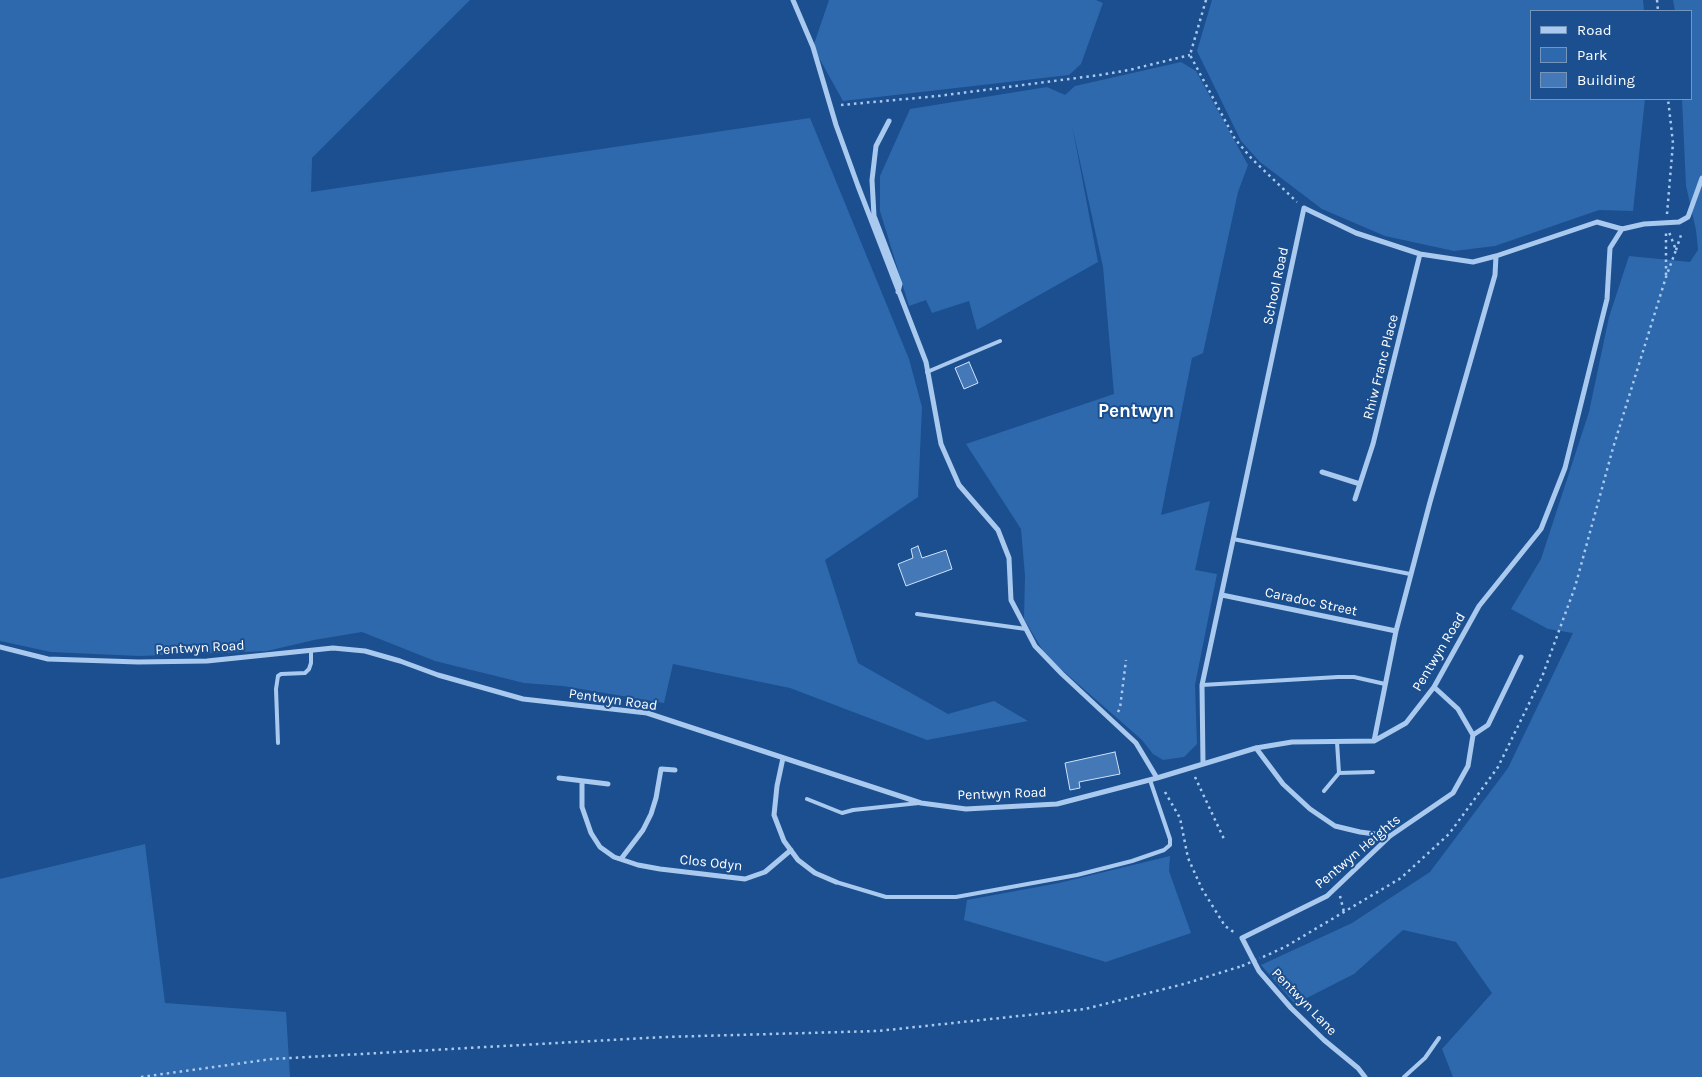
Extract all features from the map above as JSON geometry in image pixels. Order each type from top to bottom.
[{"type":"street","points":[[793,0],[813,46],[836,125],[858,186],[926,362],[941,444],[959,485],[998,530],[1009,558],[1011,600],[1034,646],[1136,744],[1157,778]]},
{"type":"street","points":[[888,121],[876,146],[872,180],[874,216],[900,284],[898,293]]},
{"type":"street","points":[[1304,208],[1356,233],[1420,254],[1474,262],[1597,222],[1622,229],[1644,224],[1679,222],[1688,217],[1702,178]]},
{"type":"street","name":"School Road","points":[[1203,764],[1202,685],[1304,208]]},
{"type":"street","name":"Pentwyn Road","points":[[0,647],[48,659],[138,662],[206,661],[333,648],[365,651],[438,675],[522,699],[647,713],[920,803],[966,809],[1057,804],[1150,780],[1256,748],[1292,742],[1374,741],[1406,723],[1434,687],[1479,606],[1541,529],[1565,468],[1607,299],[1610,248],[1622,229]]},
{"type":"street","name":"Rhiw Franc Place","points":[[1355,499],[1373,444],[1420,254]]},
{"type":"street","points":[[1374,741],[1396,631],[1410,574],[1461,389],[1495,276],[1496,256]]},
{"type":"street","points":[[1322,472],[1360,484]]},
{"type":"street","name":"Caradoc Street","points":[[1222,594],[1396,631]]},
{"type":"street","points":[[1434,687],[1458,709],[1473,735],[1488,725],[1521,657]]},
{"type":"street","name":"Pentwyn Heights","points":[[1242,938],[1327,896],[1390,836],[1453,793],[1468,766],[1473,735]]},
{"type":"street","points":[[1256,748],[1283,784],[1310,809],[1335,826],[1390,836]]},
{"type":"street","points":[[783,758],[777,786],[774,815],[784,841],[798,860],[815,873],[836,882]]},
{"type":"street","points":[[621,860],[643,830],[651,814],[661,769],[675,770]]},
{"type":"street","points":[[558,778],[608,784]]},
{"type":"street","name":"Clos Odyn","points":[[582,781],[582,807],[590,832],[600,847],[621,860],[660,869],[745,879],[765,872],[791,850]]},
{"type":"street","name":"Pentwyn Lane","points":[[1242,938],[1259,970],[1291,1008],[1324,1040],[1358,1068],[1365,1077]]},
{"type":"lane","points":[[927,372],[1000,341]]},
{"type":"lane","points":[[1233,538],[1410,574]]},
{"type":"lane","points":[[917,614],[1026,629]]},
{"type":"lane","points":[[278,743],[276,689],[278,676],[280,674],[305,673],[309,669],[311,651]]},
{"type":"lane","points":[[1202,685],[1338,677],[1354,677],[1385,684]]},
{"type":"lane","points":[[1324,791],[1339,773],[1338,742]]},
{"type":"lane","points":[[1339,773],[1373,772]]},
{"type":"lane","points":[[836,882],[886,897],[956,897],[1077,875],[1132,861],[1164,850],[1170,845],[1170,839],[1150,780]]},
{"type":"lane","points":[[807,799],[842,813],[853,810],[920,803]]},
{"type":"lane","points":[[1404,1077],[1425,1058],[1439,1038]]},
{"type":"path","points":[[1206,0],[1190,54],[1235,139],[1252,159],[1304,208]]},
{"type":"path","points":[[832,106],[938,96],[1100,75],[1129,70],[1190,54]]},
{"type":"path","points":[[1666,277],[1666,224],[1673,142],[1668,100]]},
{"type":"path","points":[[141,1077],[272,1059],[664,1037],[878,1032],[1085,1009],[1184,984],[1242,966],[1285,946],[1401,878],[1449,834],[1498,767],[1542,677],[1575,587],[1614,448],[1666,277],[1688,217]]},
{"type":"path","points":[[1666,224],[1676,250]]},
{"type":"path","points":[[1112,721],[1120,708],[1126,660]]},
{"type":"path","points":[[1191,768],[1224,839]]},
{"type":"path","points":[[1157,778],[1180,818],[1188,858],[1202,889],[1225,926],[1242,938]]},
{"type":"path","points":[[1338,886],[1344,912]]},
{"type":"green space","points":[[0,0],[470,0],[312,158],[311,192],[810,118],[909,359],[922,407],[918,497],[825,560],[858,663],[948,714],[994,701],[1028,721],[927,740],[790,688],[673,664],[664,703],[563,686],[524,683],[435,661],[362,632],[314,640],[267,651],[139,656],[51,652],[0,641]]},
{"type":"green space","points":[[829,0],[1096,0],[1103,3],[1081,64],[1069,75],[843,101],[813,47]]},
{"type":"green space","points":[[1212,0],[1643,0],[1644,10],[1530,10],[1530,100],[1645,100],[1633,211],[1599,210],[1495,246],[1454,251],[1385,236],[1322,209],[1260,162],[1241,141],[1197,51]]},
{"type":"green space","points":[[1673,0],[1702,0],[1702,1077],[1453,1077],[1442,1049],[1492,993],[1456,942],[1403,930],[1354,974],[1295,1004],[1261,965],[1352,923],[1430,872],[1508,768],[1573,633],[1548,629],[1511,609],[1541,559],[1589,412],[1609,317],[1629,256],[1690,262],[1698,250],[1696,230],[1686,186],[1682,100],[1692,100],[1692,10],[1675,10]]},
{"type":"green space","points":[[1181,62],[1196,71],[1248,165],[1238,192],[1203,353],[1192,358],[1161,515],[1210,501],[1195,570],[1217,574],[1195,685],[1197,744],[1184,757],[1163,760],[1153,754],[1142,740],[1046,656],[1024,619],[1025,576],[1021,529],[966,444],[1114,394],[1103,267],[1072,125],[1098,262],[977,330],[969,301],[932,313],[926,300],[909,306],[880,211],[880,176],[910,109],[1047,87],[1065,95],[1075,86]]},
{"type":"green space","points":[[145,844],[165,1003],[286,1012],[290,1077],[0,1077],[0,879]]},
{"type":"green space","points":[[1170,856],[1169,871],[1191,933],[1106,962],[964,920],[967,900],[1059,883]]},
{"type":"building","points":[[969,362],[978,383],[964,389],[955,368]]},
{"type":"building","points":[[918,546],[922,558],[946,550],[952,569],[906,586],[898,564],[913,558],[911,549]]},
{"type":"building","points":[[1115,752],[1120,774],[1079,782],[1080,788],[1070,790],[1065,763]]},
{"type":"district","name":"Pentwyn","points":[[1136,412]]}]
